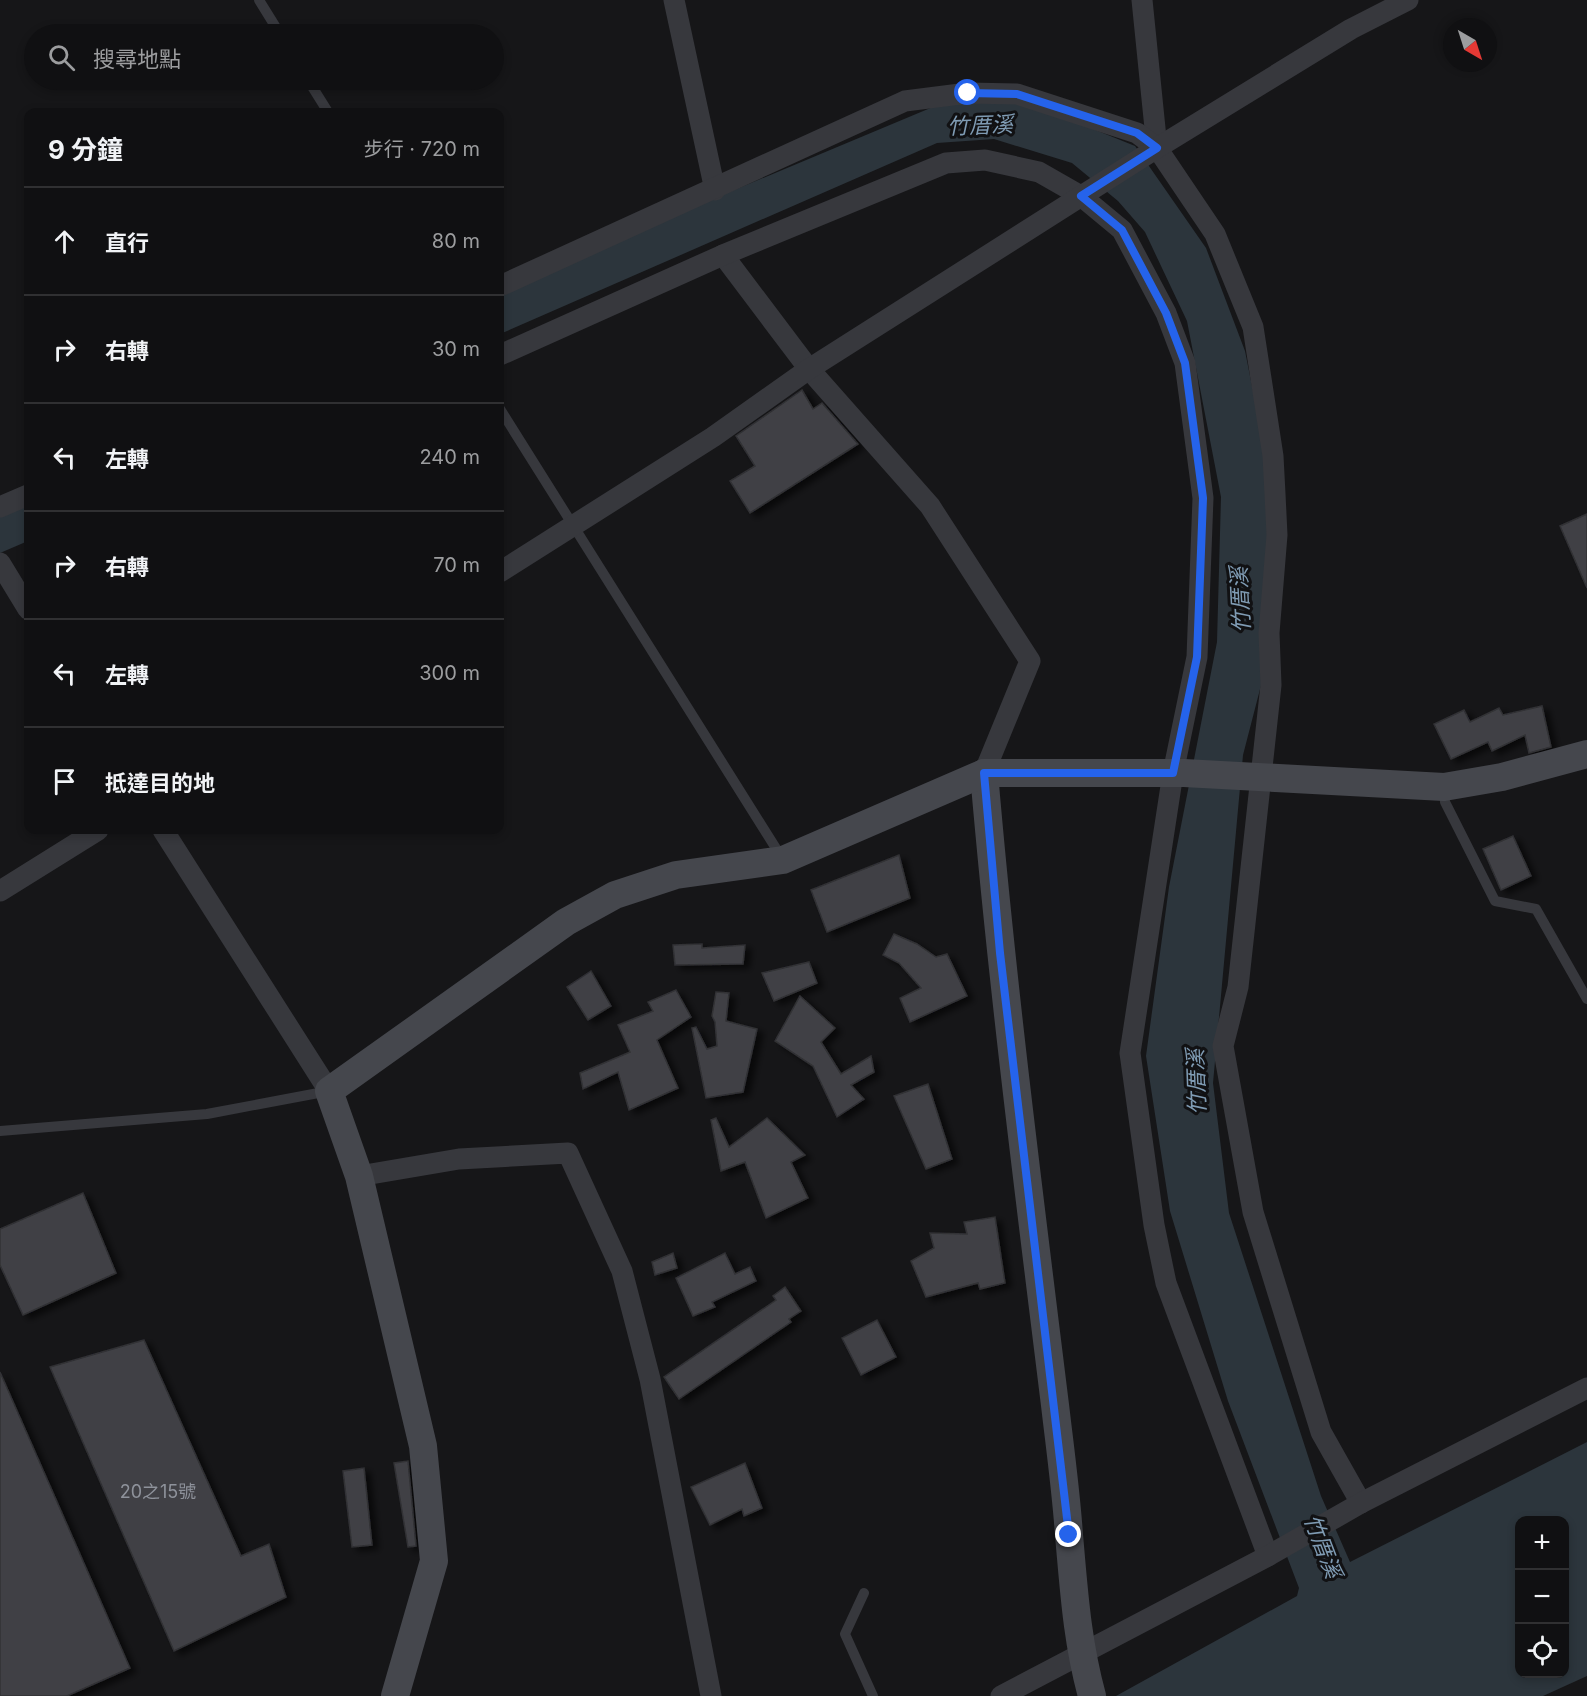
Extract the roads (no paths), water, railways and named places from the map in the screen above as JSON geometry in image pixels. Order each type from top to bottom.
[{"type":"street","points":[[674,0],[715,190]]},
{"type":"street","points":[[1142,0],[1157,148]]},
{"type":"street","points":[[504,569],[713,437],[809,369],[1157,148],[1351,29],[1408,0]]},
{"type":"street","points":[[504,284],[906,101],[968,93],[1017,94],[1137,133],[1157,148],[1215,234],[1253,327],[1273,456],[1277,535],[1269,633],[1271,685],[1259,778],[1252,874],[1238,987],[1223,1046],[1254,1212],[1322,1431],[1361,1503]]},
{"type":"street","points":[[504,353],[723,255],[932,166],[946,163],[985,160],[1024,167],[1054,179],[1081,196],[1122,230],[1166,313],[1185,363],[1203,498],[1197,657],[1130,1053],[1154,1225],[1166,1283],[1268,1556]]},
{"type":"street","points":[[723,255],[809,369],[930,506],[1030,661],[984,773],[1000,953],[1055,1407],[1080,1653],[1092,1696]]},
{"type":"street","points":[[0,507],[24,497]]},
{"type":"street","points":[[10,574],[24,601]]},
{"type":"street","points":[[329,1091],[566,922],[615,895],[676,875],[783,860],[984,773],[1179,773],[1444,788],[1502,777],[1587,754]]},
{"type":"street","points":[[0,891],[92,834]]},
{"type":"street","points":[[166,834],[329,1091],[359,1176],[423,1446],[434,1562],[395,1696]]},
{"type":"street","points":[[359,1176],[459,1159],[568,1154],[594,1206],[625,1282],[650,1379],[711,1696]]},
{"type":"street","points":[[1001,1696],[1268,1556],[1361,1503],[1587,1388]]},
{"type":"lane","points":[[259,0],[274,24]]},
{"type":"lane","points":[[314,90],[326,108]]},
{"type":"lane","points":[[504,415],[783,860]]},
{"type":"lane","points":[[1444,788],[1445,802],[1495,901],[1536,909],[1587,999]]},
{"type":"lane","points":[[0,1131],[207,1114],[329,1091]]},
{"type":"lane","points":[[864,1593],[845,1634],[873,1696]]},
{"type":"water","name":"竹厝溪","points":[[1019,99],[1135,146],[1206,248],[1245,351],[1270,476],[1266,666],[1243,755],[1213,1083],[1229,1213],[1321,1496],[1350,1562],[1587,1442],[1587,1676],[1543,1696],[1116,1696],[1297,1596],[1299,1588],[1228,1401],[1170,1211],[1146,1056],[1169,887],[1217,642],[1221,497],[1187,321],[1145,232],[1118,201],[1072,163],[994,139],[937,143],[504,332],[504,286],[940,104]]},
{"type":"water","points":[[24,498],[24,543],[0,553],[0,509]]}]
